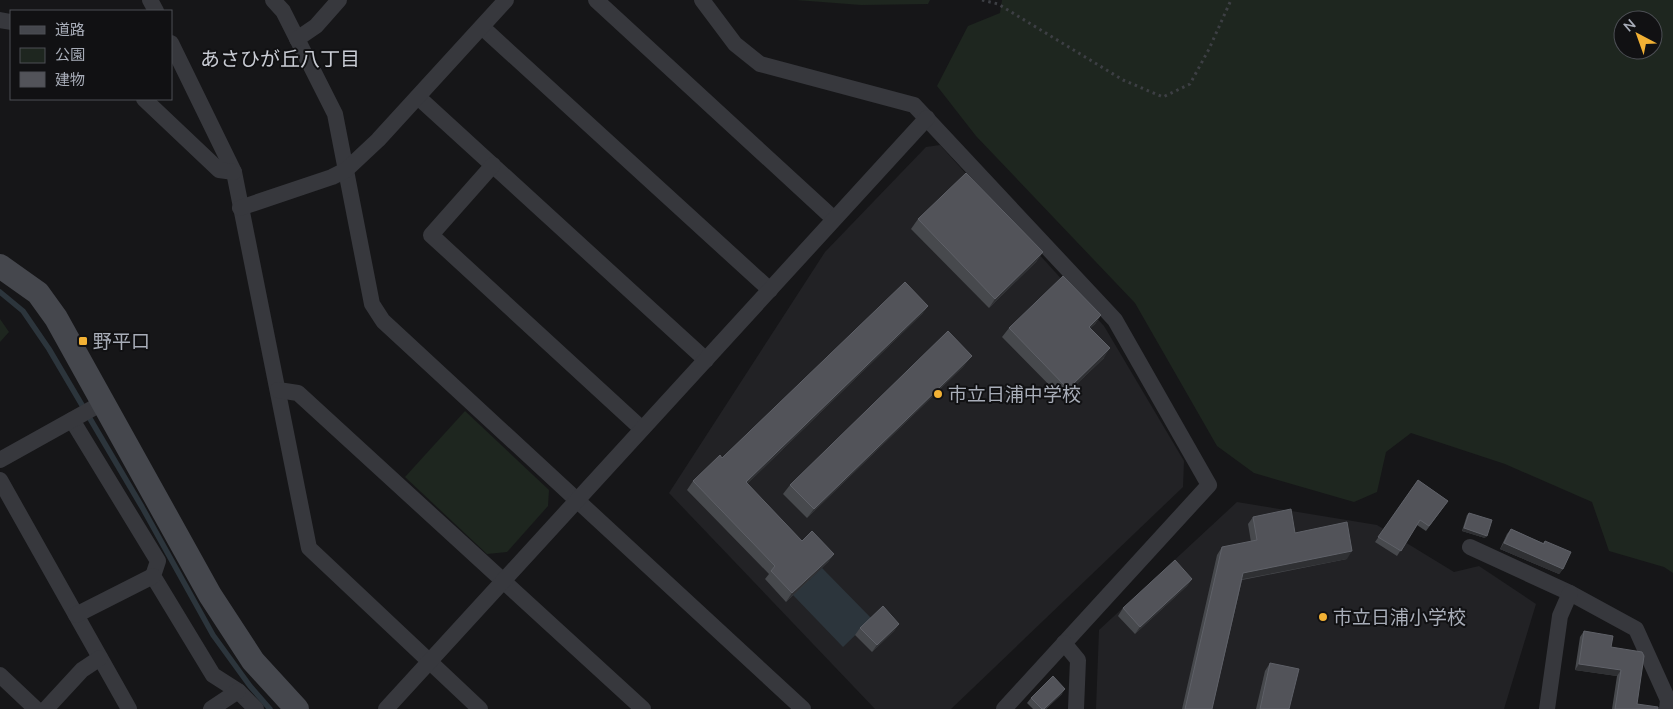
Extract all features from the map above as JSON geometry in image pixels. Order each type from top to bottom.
[{"type":"street","points":[[273,0],[283,11],[335,114],[372,304],[383,321],[803,709]]},
{"type":"street","points":[[297,39],[316,26],[339,0]]},
{"type":"street","points":[[240,208],[332,177],[346,170],[378,140],[506,0]]},
{"type":"street","points":[[596,0],[834,219]]},
{"type":"street","points":[[702,0],[735,44],[760,64],[914,105],[1115,320],[1209,485],[1004,709]]},
{"type":"street","points":[[482,27],[770,290]]},
{"type":"street","points":[[172,45],[234,172],[309,548],[480,709]]},
{"type":"street","points":[[418,97],[706,360]]},
{"type":"street","points":[[145,100],[219,170],[234,172]]},
{"type":"street","points":[[386,709],[927,118]]},
{"type":"street","points":[[493,165],[431,235],[642,429]]},
{"type":"street","points":[[0,266],[38,293],[56,318],[210,595],[253,661],[296,709]]},
{"type":"street","points":[[278,390],[298,393],[642,709]]},
{"type":"street","points":[[0,460],[104,402]]},
{"type":"street","points":[[72,420],[158,561],[153,576],[76,615]]},
{"type":"street","points":[[0,480],[129,709]]},
{"type":"street","points":[[1470,547],[1570,594],[1636,630],[1669,703]]},
{"type":"street","points":[[153,576],[213,675],[238,691],[256,709]]},
{"type":"street","points":[[1547,709],[1560,616],[1570,594]]},
{"type":"street","points":[[1064,643],[1078,660],[1076,709]]},
{"type":"street","points":[[46,709],[82,670],[100,658]]},
{"type":"street","points":[[0,675],[36,709]]},
{"type":"street","points":[[211,709],[238,691]]},
{"type":"path","points":[[982,0],[998,4],[1123,80],[1163,97],[1190,84],[1210,49],[1231,0]]},
{"type":"shaded area","name":"市立日浦中学校","points":[[940,145],[1104,326],[1184,461],[1183,487],[951,709],[875,709],[669,493],[825,252],[926,147]]},
{"type":"shaded area","name":"市立日浦小学校","points":[[1237,502],[1377,525],[1454,572],[1479,566],[1536,604],[1504,709],[1096,709],[1099,630]]},
{"type":"shaded area","points":[[822,568],[872,619],[843,647],[793,595]]},
{"type":"green space","points":[[796,0],[930,0],[928,4],[861,5]]},
{"type":"green space","points":[[1002,0],[1673,0],[1673,573],[1664,567],[1609,551],[1592,502],[1505,464],[1411,433],[1386,452],[1377,492],[1354,502],[1254,473],[1217,446],[1135,303],[976,136],[937,86],[968,26],[1000,13]]},
{"type":"green space","points":[[0,319],[9,332],[0,342]]},
{"type":"green space","points":[[465,411],[549,490],[548,506],[507,552],[487,554],[405,477]]},
{"type":"building","points":[[966,173],[1043,252],[995,299],[918,219]]},
{"type":"building","points":[[1063,276],[1101,315],[1089,327],[1110,348],[1068,389],[1009,328]]},
{"type":"building","points":[[905,282],[928,306],[746,482],[802,541],[812,531],[834,554],[792,593],[771,571],[775,566],[693,481],[720,455],[722,458]]},
{"type":"building","points":[[948,331],[972,356],[814,509],[790,485]]},
{"type":"building","points":[[1418,480],[1448,501],[1429,526],[1420,520],[1401,551],[1378,537]]},
{"type":"building","points":[[1291,509],[1295,533],[1347,522],[1352,551],[1243,573],[1212,709],[1185,709],[1222,547],[1257,540],[1253,517]]},
{"type":"building","points":[[1469,513],[1492,520],[1487,536],[1464,528]]},
{"type":"building","points":[[1511,529],[1544,544],[1545,541],[1571,552],[1563,569],[1504,543]]},
{"type":"building","points":[[1175,560],[1192,579],[1140,627],[1123,608]]},
{"type":"building","points":[[883,606],[899,624],[877,645],[860,628]]},
{"type":"building","points":[[1584,631],[1613,636],[1611,647],[1642,652],[1644,656],[1637,704],[1658,707],[1658,709],[1615,709],[1621,670],[1579,664]]},
{"type":"building","points":[[1270,663],[1299,669],[1289,709],[1260,709]]},
{"type":"building","points":[[1053,676],[1065,689],[1042,709],[1031,698]]},
{"type":"waterway","points":[[0,292],[23,311],[49,349],[142,507],[213,635],[250,686],[270,709]]},
{"type":"place","name":"野平口","points":[[83,341]]},
{"type":"place","name":"市立日浦中学校","points":[[938,394]]},
{"type":"place","name":"市立日浦小学校","points":[[1323,617]]},
{"type":"district","name":"あさひが丘八丁目","points":[[280,59]]}]
